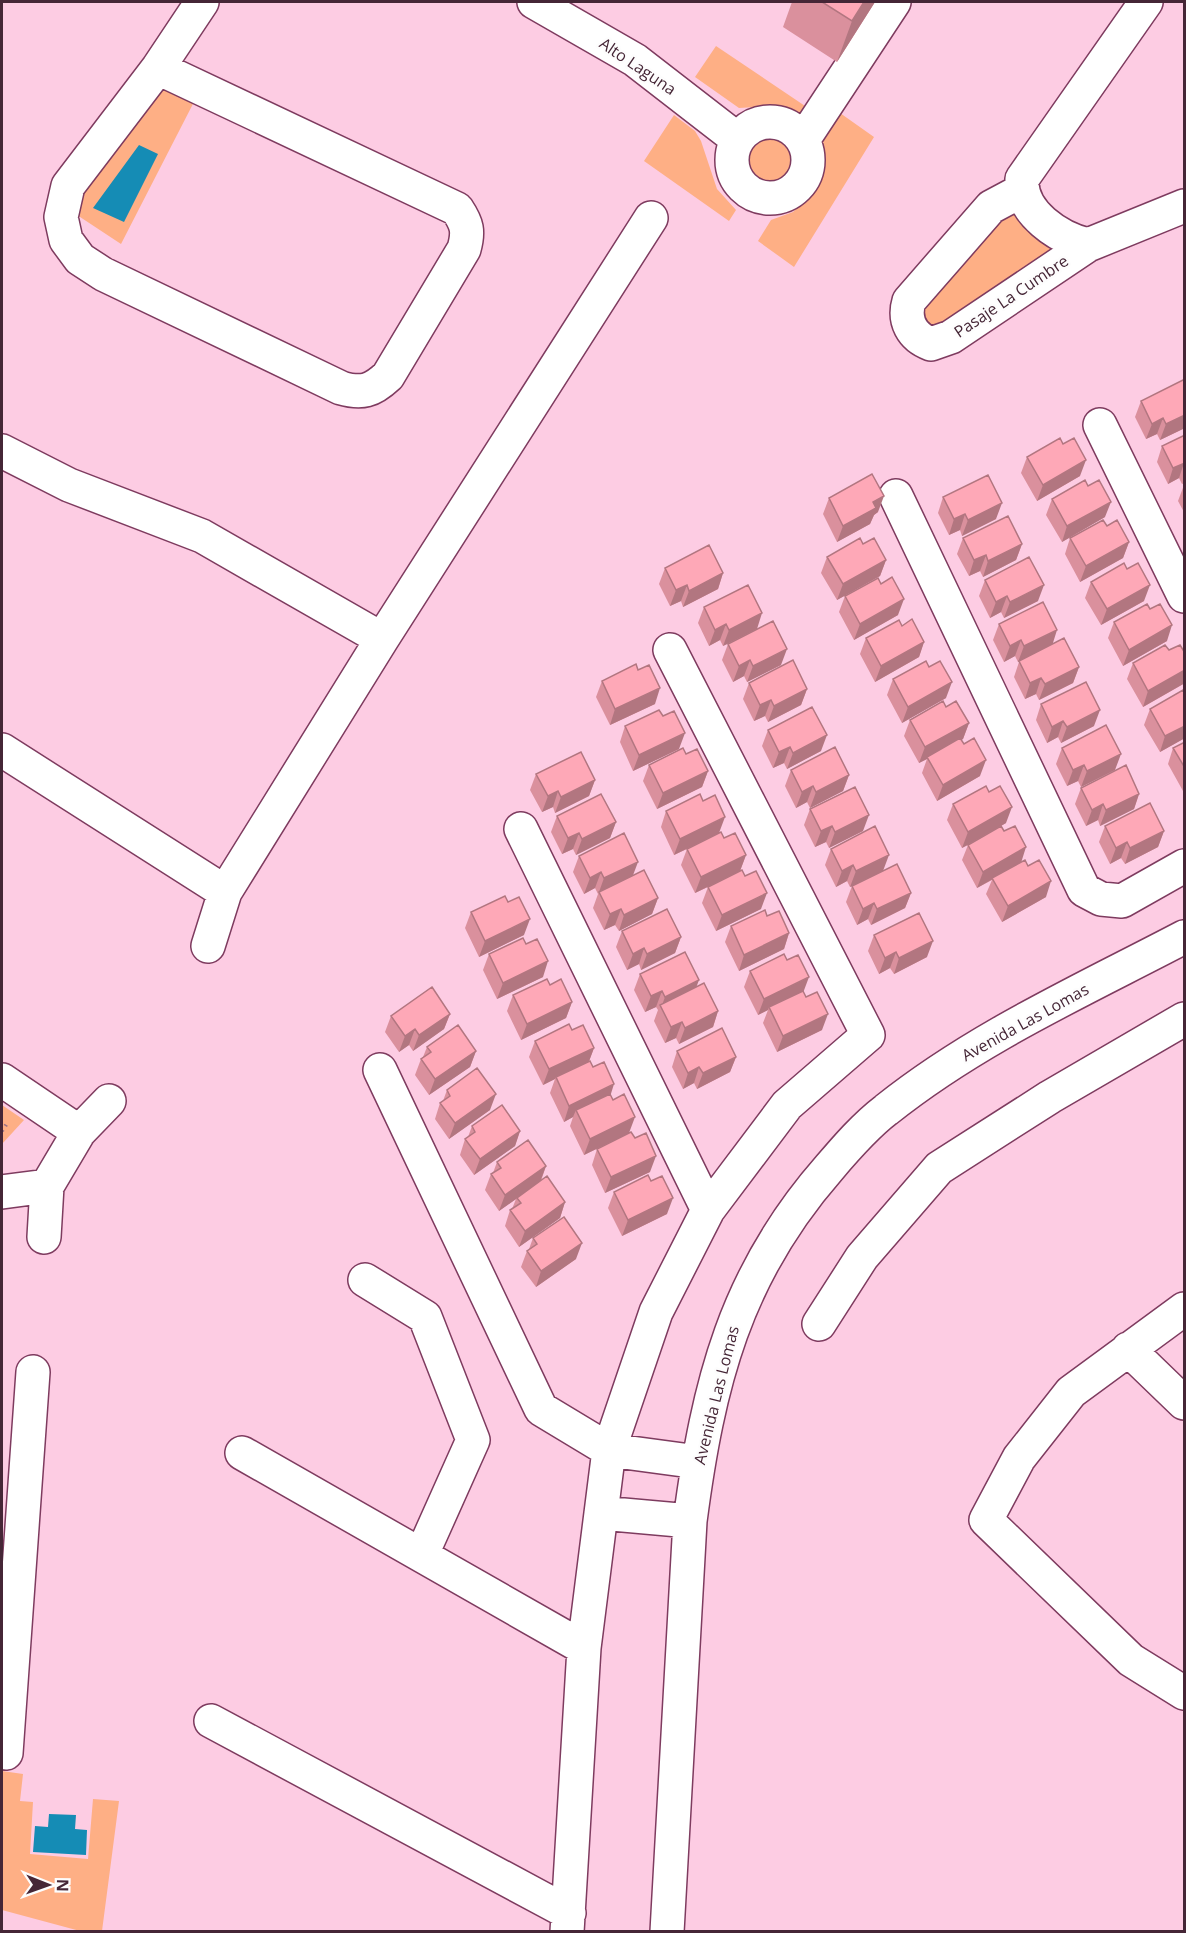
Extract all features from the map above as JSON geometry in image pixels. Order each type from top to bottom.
[{"type":"street","points":[[158,68],[456,209],[466,222],[468,235],[464,249],[388,376],[376,387],[359,394],[341,388],[103,274],[80,259],[66,240],[61,217],[68,186],[158,68],[202,2]]},
{"type":"street","name":"Alto Laguna","points":[[534,2],[635,60],[737,139]]},
{"type":"street","points":[[803,140],[894,2]]},
{"type":"street","points":[[1021,191],[1022,179],[1146,2]]},
{"type":"street","points":[[771,121],[783,123],[795,130],[803,140],[808,162],[806,174],[791,192],[769,198],[758,196],[739,183],[732,161],[737,139],[758,123],[771,121]]},
{"type":"street","name":"Pasaje La Cumbre","points":[[1088,245],[1058,235],[1042,220],[1021,191],[991,207],[909,301],[906,311],[907,323],[920,340],[931,344],[951,337],[1088,245],[1185,206]]},
{"type":"street","points":[[208,946],[225,892],[382,639],[651,218]]},
{"type":"street","points":[[1100,425],[1185,596]]},
{"type":"street","points":[[2,451],[69,485],[202,536],[382,639]]},
{"type":"street","points":[[896,495],[1084,890],[1101,899],[1122,901],[1185,866]]},
{"type":"street","points":[[212,1720],[568,1922],[584,1648],[609,1450],[656,1312],[708,1210],[787,1106],[868,1035],[670,650]]},
{"type":"street","points":[[2,750],[225,892]]},
{"type":"street","points":[[521,829],[708,1210]]},
{"type":"street","name":"Avenida Las Lomas","points":[[667,1932],[690,1521],[698,1462],[727,1339],[748,1288],[784,1224],[843,1151],[884,1111],[973,1049],[1185,937]]},
{"type":"street","points":[[819,1324],[862,1257],[939,1168],[1050,1097],[1185,1019]]},
{"type":"street","points":[[380,1070],[541,1409],[609,1450],[698,1462]]},
{"type":"street","points":[[2,1080],[79,1132]]},
{"type":"street","points":[[44,1237],[47,1186],[79,1132],[109,1101]]},
{"type":"street","points":[[2,1192],[47,1186]]},
{"type":"street","points":[[365,1280],[425,1317],[472,1440],[422,1554]]},
{"type":"street","points":[[1185,1309],[1071,1392],[1019,1458],[986,1520],[1131,1660],[1185,1693]]},
{"type":"street","points":[[1128,1349],[1185,1403]]},
{"type":"street","points":[[2,1752],[6,1753],[15,1437],[33,1372]]},
{"type":"street","points":[[242,1453],[584,1648]]},
{"type":"street","points":[[601,1513],[690,1521]]},
{"type":"shaded area","points":[[716,46],[811,110],[803,115],[771,106],[739,108],[695,77]]},
{"type":"shaded area","points":[[161,84],[196,98],[121,244],[74,213],[78,192]]},
{"type":"shaded area","points":[[840,113],[874,137],[794,267],[758,241],[771,220],[793,212],[813,192],[824,166],[823,138]]},
{"type":"shaded area","points":[[674,115],[695,131],[701,141],[717,189],[736,210],[729,221],[644,161]]},
{"type":"shaded area","points":[[769,132],[779,134],[788,140],[794,149],[796,159],[794,169],[788,178],[779,184],[769,186],[759,184],[750,178],[744,169],[742,159],[744,149],[750,140],[759,134]]},
{"type":"shaded area","points":[[1014,207],[1052,251],[931,336],[915,303]]},
{"type":"shaded area","points":[[2,1105],[24,1120],[2,1144]]},
{"type":"shaded area","points":[[2,1771],[23,1774],[20,1801],[33,1802],[30,1854],[88,1859],[93,1799],[119,1801],[102,1931],[80,1931],[2,1910]]},
{"type":"water","points":[[139,145],[158,154],[124,222],[93,208]]},
{"type":"water","points":[[49,1814],[76,1815],[75,1829],[87,1830],[86,1855],[33,1852],[35,1826],[48,1827]]},
{"type":"building","points":[[822,2],[864,2],[852,21]]},
{"type":"building","points":[[1185,379],[1185,415],[1166,424],[1163,418],[1152,424],[1141,401]]},
{"type":"building","points":[[1185,435],[1185,463],[1173,468],[1162,446]]},
{"type":"building","points":[[1060,438],[1063,444],[1074,438],[1086,460],[1043,485],[1027,457]]},
{"type":"building","points":[[872,474],[884,496],[873,502],[876,508],[843,526],[829,498]]},
{"type":"building","points":[[988,475],[1002,503],[968,520],[965,514],[954,519],[943,497]]},
{"type":"building","points":[[1085,480],[1088,486],[1099,480],[1111,502],[1067,526],[1052,499]]},
{"type":"building","points":[[1008,516],[1022,544],[988,561],[986,555],[974,560],[963,538]]},
{"type":"building","points":[[1103,520],[1107,526],[1117,520],[1129,542],[1086,566],[1070,538]]},
{"type":"building","points":[[860,538],[863,544],[874,538],[886,560],[843,584],[827,557]]},
{"type":"building","points":[[709,545],[723,573],[689,591],[687,585],[676,590],[665,568]]},
{"type":"building","points":[[1029,557],[1044,585],[1010,602],[1007,596],[996,602],[985,580]]},
{"type":"building","points":[[1124,563],[1127,569],[1138,563],[1150,585],[1107,609],[1091,582]]},
{"type":"building","points":[[892,577],[904,599],[860,624],[845,596],[878,578],[881,584]]},
{"type":"building","points":[[748,585],[762,613],[729,630],[726,624],[715,630],[704,607]]},
{"type":"building","points":[[1043,602],[1057,630],[1024,646],[1021,640],[1010,646],[999,624]]},
{"type":"building","points":[[1147,604],[1150,609],[1160,604],[1172,625],[1129,650],[1114,622]]},
{"type":"building","points":[[912,619],[924,642],[881,666],[866,638],[899,620],[902,626]]},
{"type":"building","points":[[773,621],[787,649],[753,666],[750,660],[739,666],[728,644]]},
{"type":"building","points":[[1064,638],[1079,667],[1045,684],[1041,678],[1030,683],[1019,661]]},
{"type":"building","points":[[1165,645],[1169,650],[1180,645],[1185,653],[1185,670],[1148,691],[1133,663]]},
{"type":"building","points":[[793,660],[807,689],[774,706],[771,700],[760,705],[749,683]]},
{"type":"building","points":[[926,661],[929,667],[940,661],[952,682],[908,707],[893,679]]},
{"type":"building","points":[[636,664],[638,670],[649,665],[660,688],[615,709],[602,681]]},
{"type":"building","points":[[1086,682],[1100,710],[1067,727],[1063,721],[1052,727],[1041,704]]},
{"type":"building","points":[[1183,690],[1185,693],[1185,726],[1165,736],[1150,709]]},
{"type":"building","points":[[943,701],[946,707],[956,701],[969,723],[925,747],[910,720]]},
{"type":"building","points":[[812,707],[827,735],[793,753],[790,747],[779,752],[768,730]]},
{"type":"building","points":[[659,710],[663,716],[674,711],[685,733],[639,755],[625,726]]},
{"type":"building","points":[[1106,725],[1121,754],[1087,771],[1084,765],[1073,770],[1062,748]]},
{"type":"building","points":[[960,738],[964,744],[974,738],[986,760],[943,785],[927,757]]},
{"type":"building","points":[[1185,742],[1185,768],[1173,748]]},
{"type":"building","points":[[835,747],[849,775],[816,792],[813,786],[802,792],[791,770]]},
{"type":"building","points":[[683,748],[686,754],[697,749],[708,771],[663,793],[649,765]]},
{"type":"building","points":[[581,752],[595,780],[561,797],[558,791],[548,796],[536,774]]},
{"type":"building","points":[[1126,765],[1139,794],[1106,810],[1103,804],[1092,810],[1081,788]]},
{"type":"building","points":[[986,786],[989,792],[1000,786],[1012,807],[968,832],[953,804]]},
{"type":"building","points":[[855,787],[869,815],[835,832],[832,826],[821,831],[810,809]]},
{"type":"building","points":[[601,794],[616,822],[582,839],[579,833],[568,838],[557,816]]},
{"type":"building","points":[[700,794],[703,801],[715,795],[725,817],[680,839],[666,811]]},
{"type":"building","points":[[1150,803],[1164,831],[1130,848],[1127,842],[1116,848],[1105,826]]},
{"type":"building","points":[[875,826],[889,855],[856,871],[853,865],[842,871],[831,849]]},
{"type":"building","points":[[1001,826],[1004,831],[1015,826],[1026,847],[983,872],[968,845]]},
{"type":"building","points":[[721,832],[724,838],[735,833],[746,855],[701,877],[687,849]]},
{"type":"building","points":[[624,833],[638,862],[604,878],[601,872],[590,878],[579,856]]},
{"type":"building","points":[[1025,860],[1028,866],[1039,860],[1051,881],[1008,906],[992,878]]},
{"type":"building","points":[[897,864],[911,893],[877,909],[874,903],[863,909],[852,886]]},
{"type":"building","points":[[644,870],[658,898],[624,915],[621,909],[610,914],[599,892]]},
{"type":"building","points":[[742,870],[745,876],[756,871],[767,893],[722,915],[708,887]]},
{"type":"building","points":[[505,896],[508,902],[519,897],[530,919],[485,941],[471,912]]},
{"type":"building","points":[[667,909],[681,937],[647,954],[644,948],[633,954],[622,931]]},
{"type":"building","points":[[765,910],[767,916],[779,911],[789,933],[744,955],[731,926]]},
{"type":"building","points":[[919,913],[933,941],[899,958],[896,952],[885,958],[874,935]]},
{"type":"building","points":[[523,938],[526,944],[537,939],[548,961],[503,983],[489,954]]},
{"type":"building","points":[[685,952],[699,980],[665,997],[662,991],[651,996],[640,974]]},
{"type":"building","points":[[784,954],[787,960],[798,955],[809,977],[764,999],[750,971]]},
{"type":"building","points":[[547,979],[550,985],[561,979],[572,1002],[527,1024],[513,995]]},
{"type":"building","points":[[704,983],[718,1011],[685,1028],[682,1022],[671,1027],[660,1005]]},
{"type":"building","points":[[432,987],[450,1014],[419,1035],[415,1029],[405,1036],[391,1016]]},
{"type":"building","points":[[803,991],[806,997],[817,992],[828,1014],[783,1036],[769,1007]]},
{"type":"building","points":[[569,1024],[572,1030],[583,1025],[594,1048],[549,1069],[535,1041]]},
{"type":"building","points":[[458,1025],[476,1051],[435,1079],[421,1059],[431,1052],[427,1047]]},
{"type":"building","points":[[722,1028],[736,1057],[703,1073],[699,1067],[688,1073],[677,1051]]},
{"type":"building","points":[[590,1061],[593,1067],[604,1062],[614,1084],[569,1106],[556,1077]]},
{"type":"building","points":[[477,1068],[496,1094],[455,1123],[440,1103],[450,1096],[447,1090]]},
{"type":"building","points":[[610,1094],[613,1100],[624,1094],[635,1117],[590,1139],[576,1110]]},
{"type":"building","points":[[502,1105],[520,1131],[480,1159],[465,1139],[475,1132],[472,1126]]},
{"type":"building","points":[[631,1132],[635,1138],[646,1133],[656,1156],[611,1177],[597,1149]]},
{"type":"building","points":[[528,1140],[546,1166],[505,1195],[491,1174],[501,1168],[497,1162]]},
{"type":"building","points":[[648,1175],[651,1181],[662,1176],[673,1198],[628,1220],[614,1192]]},
{"type":"building","points":[[547,1176],[565,1202],[525,1231],[510,1210],[521,1203],[517,1198]]},
{"type":"building","points":[[564,1217],[582,1243],[541,1271],[527,1251],[537,1244],[533,1238]]}]
